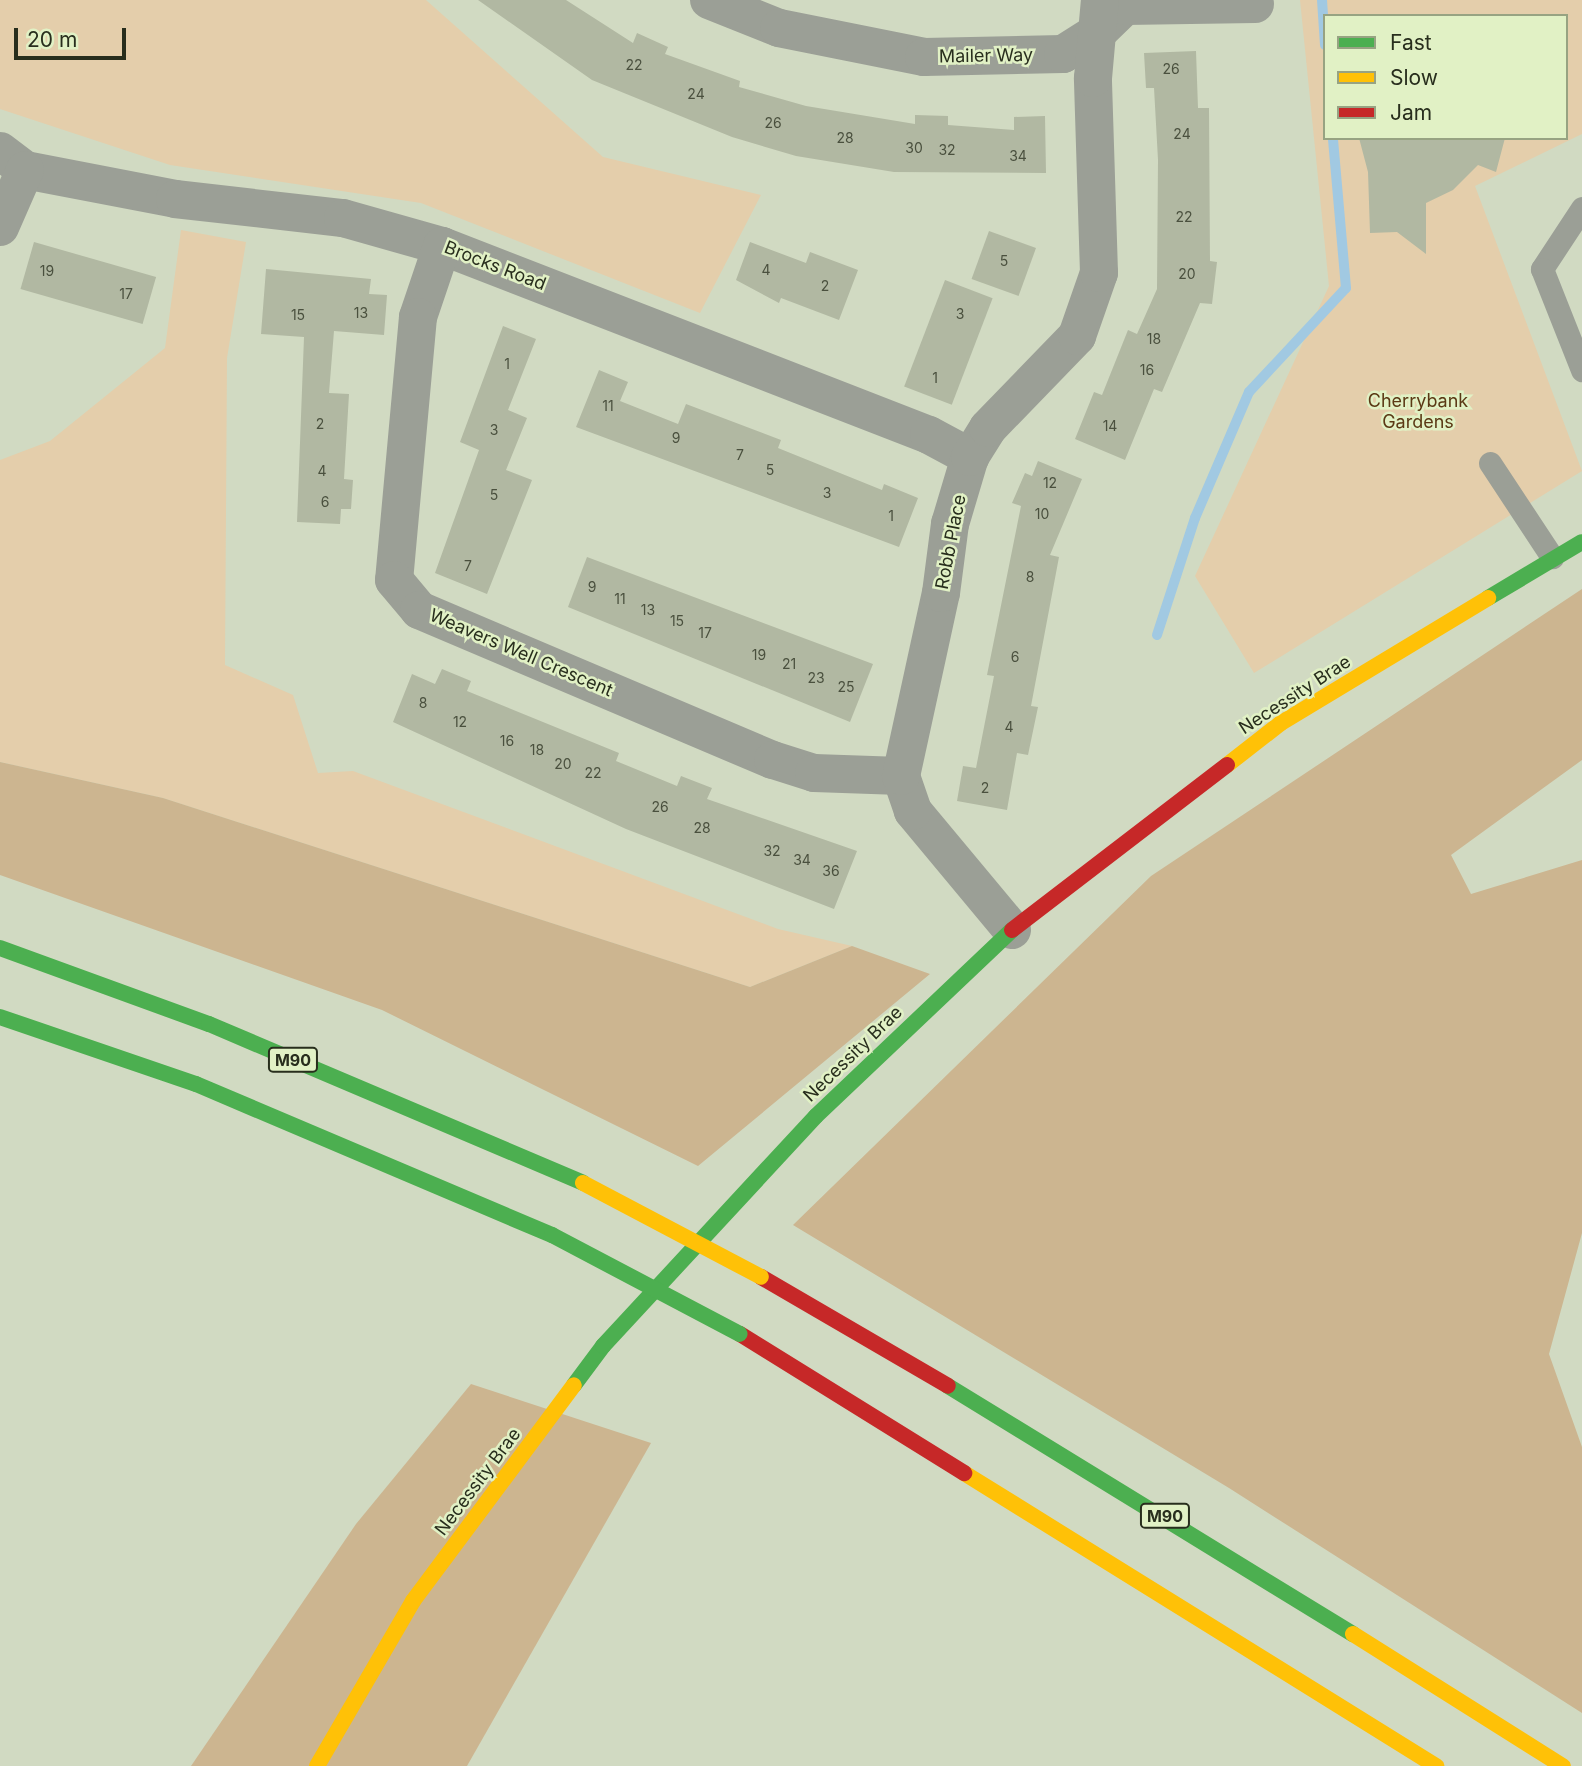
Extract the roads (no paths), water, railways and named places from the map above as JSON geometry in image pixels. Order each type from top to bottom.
[{"type":"main road","name":"Necessity Brae","points":[[317,1766],[413,1601],[603,1346],[816,1116],[1012,930],[1281,723],[1582,541]]},
{"type":"main road","name":"M90","points":[[0,948],[209,1024],[583,1183],[761,1276],[1067,1455],[1563,1766]]},
{"type":"main road","points":[[0,1017],[196,1084],[552,1236],[740,1334],[1436,1766]]},
{"type":"street","name":"Mailer Way","points":[[709,0],[779,28],[924,57],[1063,54],[1099,16],[1125,6],[1255,4]]},
{"type":"street","name":"Robb Place","points":[[901,776],[941,593],[950,524],[970,457],[988,428],[1077,336],[1099,273],[1093,78],[1099,16]]},
{"type":"street","name":"Brocks Road","points":[[12,160],[175,199],[343,218],[442,246],[929,435],[970,457]]},
{"type":"street","points":[[0,227],[12,160]]},
{"type":"street","name":"Weavers Well Crescent","points":[[442,246],[418,317],[394,580],[419,610],[773,760],[814,773],[901,776]]},
{"type":"street","points":[[901,776],[913,811],[1012,930]]},
{"type":"lane","points":[[1582,208],[1542,269],[1582,370]]},
{"type":"lane","points":[[1490,463],[1552,557]]},
{"type":"waterway","points":[[1322,0],[1323,15]]},
{"type":"waterway","points":[[1157,635],[1195,518],[1249,392],[1346,288],[1333,140]]},
{"type":"park label","name":"Cherrybank Gardens","points":[[1418,412]]}]
